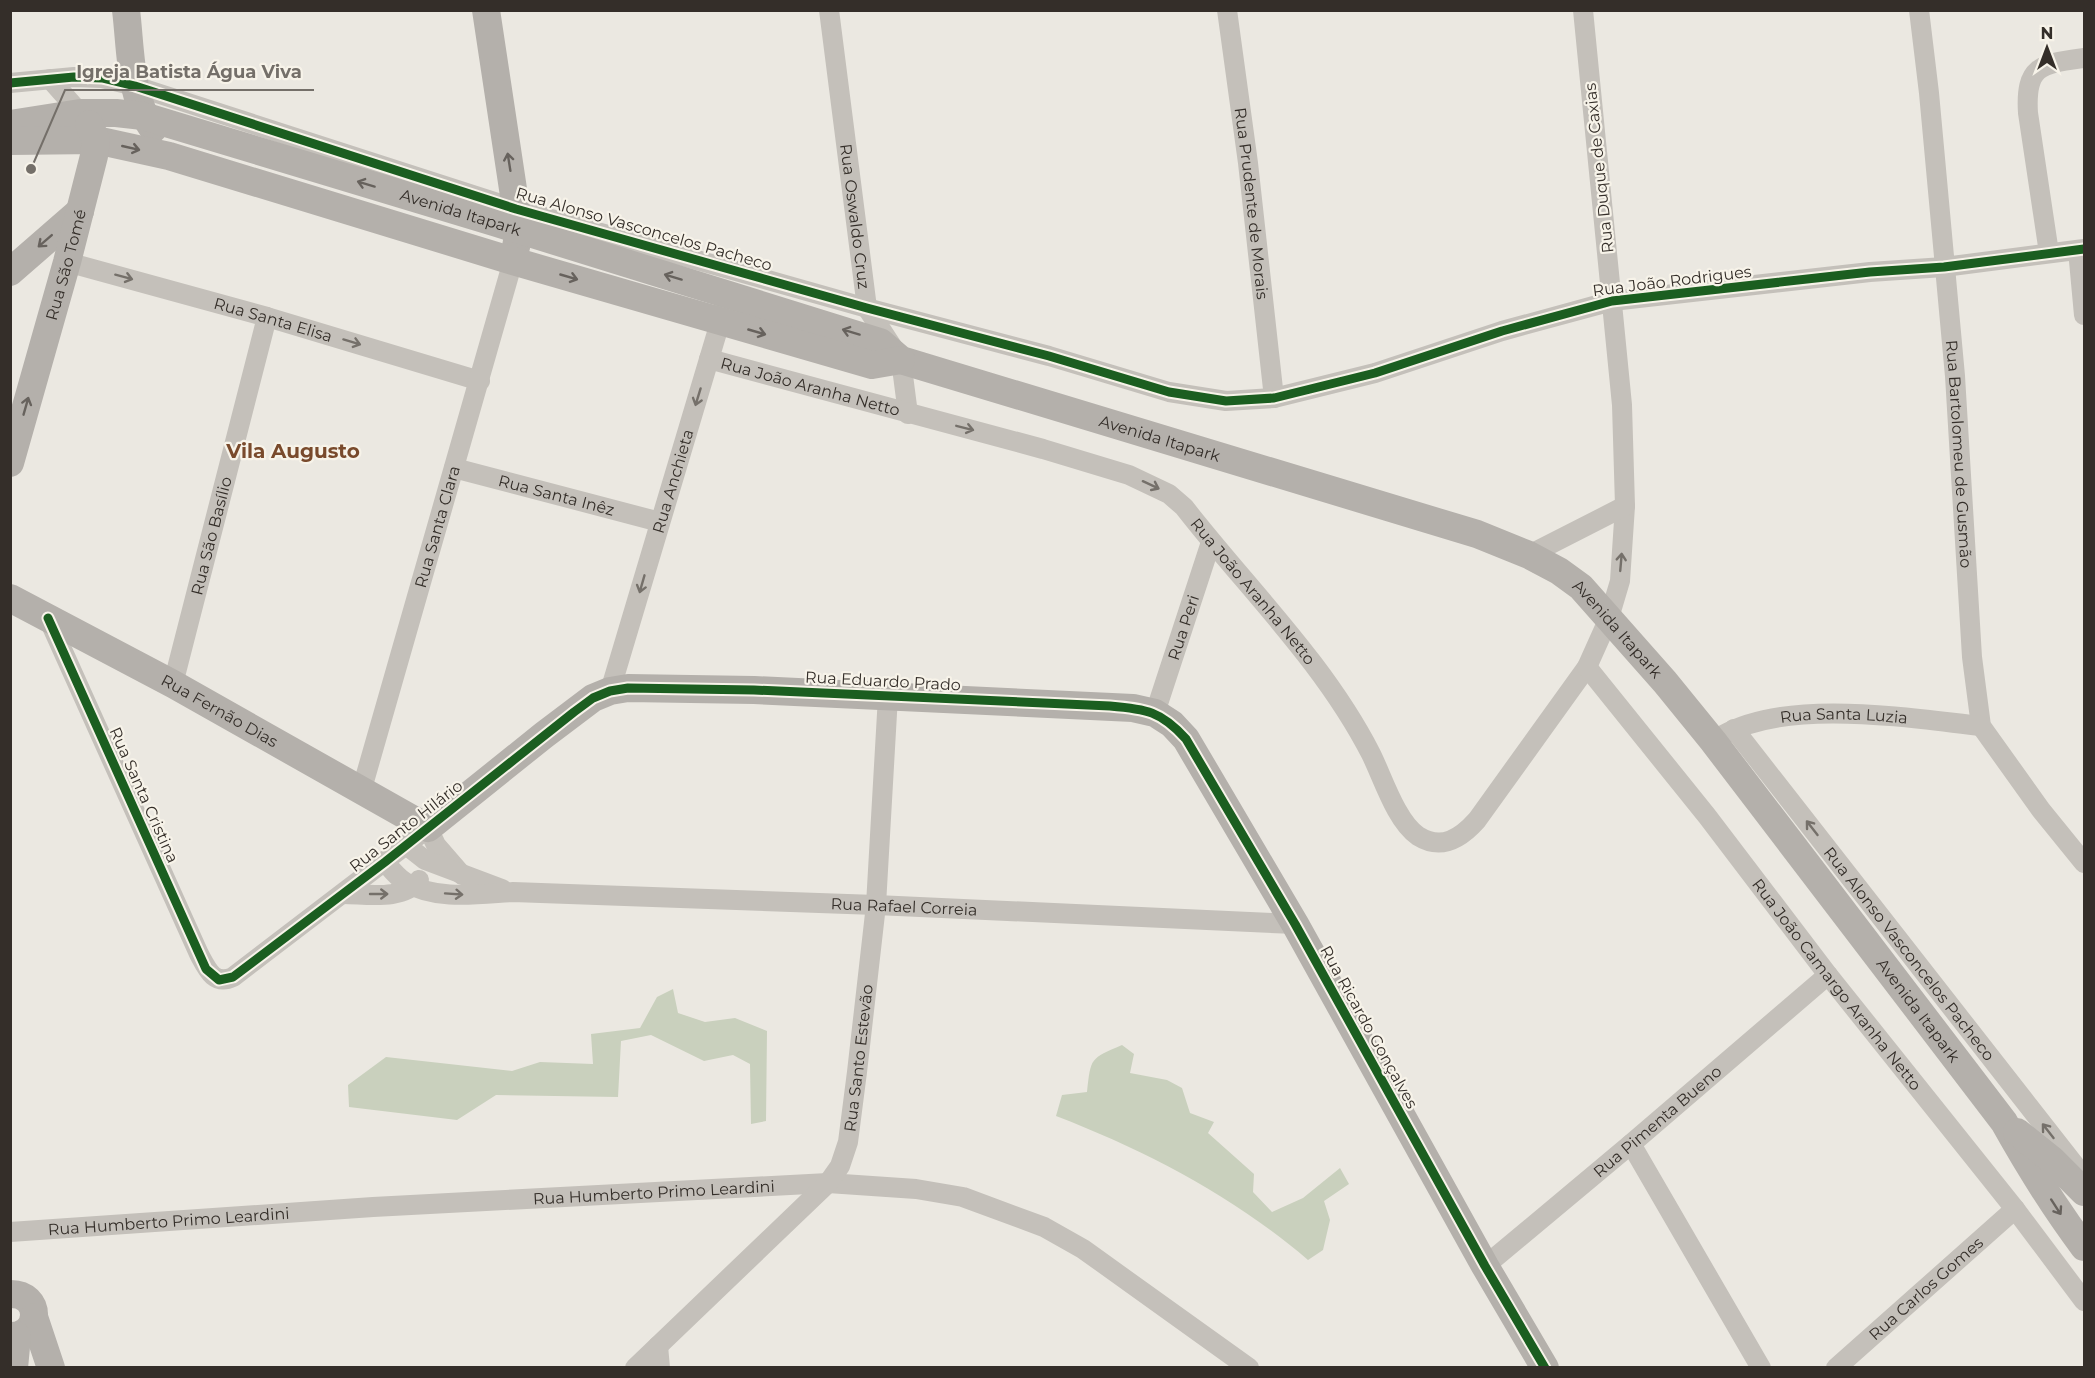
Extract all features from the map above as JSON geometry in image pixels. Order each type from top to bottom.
[{"type":"main road","points":[[126,10],[137,100],[143,116],[156,132],[169,156]]},
{"type":"main road","points":[[486,10],[518,219],[513,261]]},
{"type":"main road","points":[[80,113],[96,140]]},
{"type":"main road","name":"Avenida Itapark","points":[[10,123],[80,113],[143,116],[518,219],[732,283],[880,342],[901,360],[1477,534],[1529,555],[1581,587],[1723,735],[2004,1122],[2021,1154],[2063,1218],[2085,1246]]},
{"type":"main road","name":"Avenida Itapark","points":[[10,141],[96,140],[169,156],[513,261],[872,365],[901,360]]},
{"type":"main road","name":"Rua São Tomé","points":[[10,463],[67,262],[96,140]]},
{"type":"main road","points":[[10,272],[80,211]]},
{"type":"main road","points":[[378,220],[490,244],[505,242],[518,219]]},
{"type":"main road","points":[[10,272],[42,275],[49,280],[56,300]]},
{"type":"main road","name":"Rua Fernão Dias","points":[[10,598],[173,684],[362,792],[417,837]]},
{"type":"main road","name":"Rua Eduardo Prado","points":[[610,691],[628,688],[754,690],[1110,706],[1155,713]]},
{"type":"main road","name":"Rua Santo Hilário","points":[[417,837],[559,723],[593,698],[610,691]]},
{"type":"main road","name":"Rua Ricardo Gonçalves","points":[[1155,713],[1172,723],[1186,739],[1294,924],[1485,1266],[1545,1368]]},
{"type":"main road","points":[[2004,1122],[2052,1160],[2085,1192]]},
{"type":"main road","points":[[14,1368],[18,1312]]},
{"type":"main road","points":[[18,1312],[38,1368]]},
{"type":"main road","points":[[18,1312],[51,1368]]},
{"type":"street","name":"Rua Oswaldo Cruz","points":[[830,10],[867,308],[901,360],[908,414]]},
{"type":"street","name":"Rua Prudente de Morais","points":[[1227,10],[1248,163],[1274,398]]},
{"type":"street","name":"Rua Duque de Caxias","points":[[1583,10],[1622,405],[1625,506],[1620,581],[1610,618]]},
{"type":"street","name":"Rua Bartolomeu de Gusmão","points":[[1919,10],[1955,387],[1972,657],[1981,726],[2041,810],[2085,862]]},
{"type":"street","points":[[2049,253],[2028,113],[2029,81],[2034,73],[2048,65],[2085,58]]},
{"type":"street","name":"Rua Alonso Vasconcelos Pacheco","points":[[10,83],[50,79],[102,78],[135,86],[518,219]]},
{"type":"street","points":[[50,79],[80,113]]},
{"type":"street","name":"Rua João Rodrigues","points":[[1274,398],[1375,373],[1502,331],[1612,301],[1870,272],[1944,267],[2081,249]]},
{"type":"street","points":[[2081,249],[2085,315]]},
{"type":"street","name":"Rua Santa Clara","points":[[362,792],[513,261]]},
{"type":"street","name":"Rua Santa Elisa","points":[[67,262],[267,317],[480,381]]},
{"type":"street","name":"Rua Alonso Vasconcelos Pacheco","points":[[732,283],[867,308],[1049,356],[1169,392],[1226,401],[1274,398]]},
{"type":"street","name":"Rua Anchieta","points":[[610,691],[732,283]]},
{"type":"street","name":"Rua São Basílio","points":[[173,684],[267,317]]},
{"type":"street","name":"Rua João Aranha Netto","points":[[709,359],[908,414],[1043,448],[1129,475],[1168,494],[1184,507],[1309,659],[1340,701],[1370,752],[1406,825],[1418,836],[1427,840],[1438,843],[1450,842],[1464,835],[1477,820],[1587,667],[1610,618]]},
{"type":"street","name":"Rua Santa Inêz","points":[[454,468],[660,522]]},
{"type":"street","points":[[1529,555],[1625,506]]},
{"type":"street","name":"Rua Peri","points":[[1155,713],[1211,542]]},
{"type":"street","name":"Rua Santa Cristina","points":[[48,618],[203,962],[214,978],[219,980]]},
{"type":"street","name":"Rua João Camargo Aranha Netto","points":[[1587,667],[1707,816],[1828,975],[2015,1209],[2085,1301]]},
{"type":"street","name":"Rua Santo Estevão","points":[[635,1368],[828,1183],[840,1166],[848,1142],[876,905],[888,696]]},
{"type":"street","name":"Rua Santa Luzia","points":[[1723,735],[1767,720],[1811,714],[1863,714],[1981,726]]},
{"type":"street","name":"Rua Alonso Vasconcelos Pacheco","points":[[1723,735],[2085,1177]]},
{"type":"street","points":[[417,837],[436,845],[462,875]]},
{"type":"street","name":"Rua Santo Hilário","points":[[219,980],[233,977],[417,837]]},
{"type":"street","name":"Rua Rafael Correia","points":[[417,837],[425,860],[513,892]]},
{"type":"street","points":[[344,894],[403,892],[414,886],[422,874],[425,860]]},
{"type":"street","name":"Rua Rafael Correia","points":[[385,862],[397,876],[414,886],[428,891],[459,894],[513,892],[876,905],[1294,924]]},
{"type":"street","name":"Rua Pimenta Bueno","points":[[1485,1266],[1828,975]]},
{"type":"street","points":[[1631,1144],[1761,1368]]},
{"type":"street","name":"Rua Humberto Primo Leardini","points":[[10,1232],[373,1207],[828,1183],[916,1189],[963,1197],[1044,1227],[1083,1249],[1215,1341],[1249,1368]]},
{"type":"street","name":"Rua Carlos Gomes","points":[[1836,1368],[2015,1209]]},
{"type":"street","points":[[658,1346],[660,1368]]},
{"type":"green space","points":[[673,989],[678,1013],[705,1022],[735,1018],[767,1031],[766,1121],[751,1124],[750,1064],[733,1055],[704,1061],[651,1035],[621,1041],[618,1097],[496,1095],[457,1120],[349,1107],[348,1085],[386,1057],[512,1071],[540,1062],[593,1064],[591,1034],[640,1028],[657,997]]},
{"type":"green space","points":[[1122,1045],[1134,1054],[1130,1073],[1167,1080],[1182,1088],[1190,1113],[1214,1122],[1208,1133],[1254,1174],[1253,1192],[1272,1212],[1303,1198],[1340,1168],[1349,1184],[1324,1201],[1330,1220],[1323,1250],[1308,1260],[1250,1215],[1188,1177],[1123,1144],[1056,1116],[1062,1095],[1087,1092],[1091,1065],[1104,1053]]},
{"type":"cycle path","points":[[10,83],[74,77],[102,78],[135,86],[516,209],[867,308],[1049,356],[1169,392],[1226,401],[1274,398],[1375,373],[1502,331],[1612,301],[1870,272],[1944,267],[2084,249]]},
{"type":"cycle path","points":[[48,618],[206,969],[219,980],[233,977],[385,862],[574,712],[593,698],[610,691],[628,688],[754,690],[1110,706],[1134,708],[1160,717],[1169,722],[1186,739],[1295,924],[1485,1266],[1545,1368]]},
{"type":"place","name":"Igreja Batista Água Viva","points":[[31,169]]},
{"type":"district","name":"Vila Augusto","points":[[293,451]]}]
